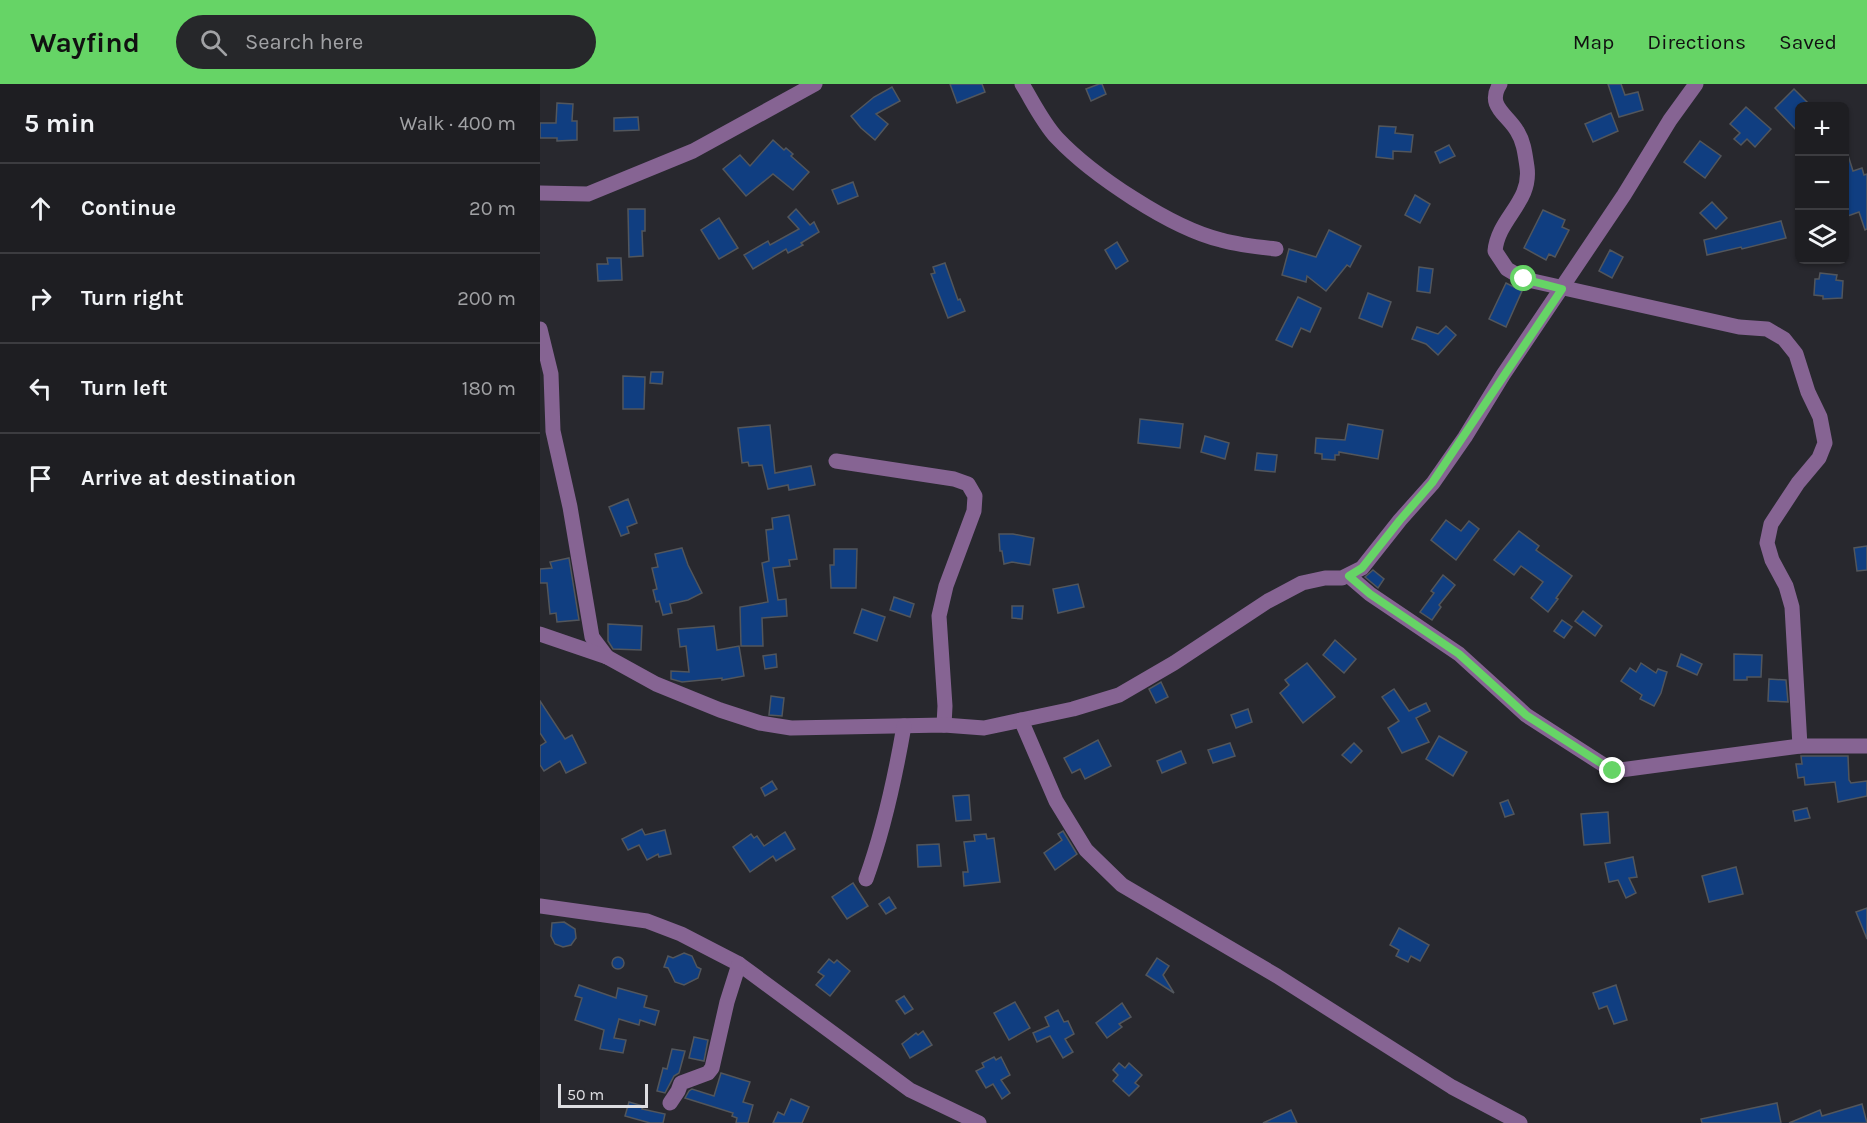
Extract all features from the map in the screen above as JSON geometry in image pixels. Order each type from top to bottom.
[{"type":"street","points":[[540,193],[588,194],[693,151],[815,84]]},
{"type":"street","points":[[1022,84],[1057,138],[1096,172],[1161,216],[1219,240],[1276,249]]},
{"type":"street","points":[[1500,84],[1494,93],[1495,102],[1523,143],[1528,184],[1496,238],[1495,252],[1507,269],[1524,279],[1562,289],[1739,327],[1767,329],[1784,339],[1796,354],[1808,392],[1820,417],[1825,443],[1819,458],[1798,483],[1771,524],[1767,543],[1792,607],[1800,746]]},
{"type":"street","points":[[540,634],[607,657],[656,684],[720,710],[760,723],[791,728],[944,725],[984,728],[1073,709],[1119,695],[1302,583],[1325,578],[1342,578],[1362,568],[1432,483],[1562,289],[1670,120],[1696,84]]},
{"type":"street","points":[[540,329],[551,374],[553,431],[570,507],[592,637],[607,657]]},
{"type":"street","points":[[836,461],[954,479],[968,484],[975,496],[974,511],[946,586],[939,616],[945,706],[944,725]]},
{"type":"street","points":[[1349,576],[1370,594],[1459,654],[1526,715],[1613,771],[1800,746],[1867,746]]},
{"type":"street","points":[[1021,720],[1056,801],[1086,850],[1122,885],[1277,975],[1452,1087],[1520,1123]]},
{"type":"street","points":[[866,879],[877,849],[891,796],[904,726]]},
{"type":"street","points":[[540,906],[646,921],[681,934],[739,964],[910,1090],[979,1123]]},
{"type":"street","points":[[670,1103],[681,1083],[708,1073],[712,1068],[727,1002],[739,964]]},
{"type":"building","points":[[950,84],[982,84],[985,92],[957,103]]},
{"type":"building","points":[[1102,84],[1106,94],[1091,101],[1086,89]]},
{"type":"building","points":[[1608,84],[1621,84],[1625,95],[1638,92],[1643,110],[1619,117]]},
{"type":"building","points":[[892,87],[900,101],[876,114],[888,124],[875,140],[851,116],[874,97]]},
{"type":"building","points":[[1794,89],[1807,102],[1795,102],[1795,129],[1775,108]]},
{"type":"building","points":[[557,103],[573,104],[572,121],[577,121],[577,140],[557,141],[557,138],[540,138],[540,123],[556,123]]},
{"type":"building","points":[[1746,107],[1771,129],[1755,147],[1747,139],[1741,145],[1734,139],[1740,133],[1730,124]]},
{"type":"building","points":[[1611,113],[1618,131],[1593,142],[1585,124]]},
{"type":"building","points":[[638,117],[639,130],[614,131],[614,118]]},
{"type":"building","points":[[1379,126],[1396,127],[1395,133],[1413,135],[1411,152],[1393,151],[1393,159],[1376,157]]},
{"type":"building","points":[[773,140],[784,150],[786,148],[793,154],[791,156],[809,172],[793,190],[773,174],[746,196],[723,169],[740,155],[750,166]]},
{"type":"building","points":[[1700,141],[1721,156],[1705,178],[1684,162]]},
{"type":"building","points":[[1449,145],[1455,156],[1440,163],[1435,152]]},
{"type":"building","points":[[1849,158],[1853,171],[1862,168],[1864,175],[1867,174],[1867,229],[1865,230],[1859,212],[1849,216]]},
{"type":"building","points":[[853,182],[858,196],[838,204],[832,190]]},
{"type":"building","points":[[1415,195],[1430,204],[1420,223],[1405,215]]},
{"type":"building","points":[[1712,202],[1727,218],[1716,229],[1700,213]]},
{"type":"building","points":[[628,209],[645,209],[645,231],[642,231],[643,256],[629,257]]},
{"type":"building","points":[[796,209],[810,225],[814,222],[819,232],[801,243],[803,245],[788,253],[786,249],[753,269],[744,255],[768,241],[770,245],[799,229],[788,217]]},
{"type":"building","points":[[1543,210],[1565,220],[1562,227],[1569,230],[1555,257],[1549,254],[1546,260],[1524,248]]},
{"type":"building","points":[[719,218],[738,248],[719,259],[701,230]]},
{"type":"building","points":[[1781,221],[1786,238],[1707,255],[1704,240]]},
{"type":"building","points":[[1329,230],[1361,246],[1350,267],[1347,265],[1326,291],[1307,276],[1306,282],[1282,275],[1289,249],[1316,257]]},
{"type":"building","points":[[1117,242],[1128,261],[1116,269],[1105,250]]},
{"type":"building","points":[[1610,250],[1623,257],[1612,278],[1599,271]]},
{"type":"building","points":[[607,258],[621,258],[622,280],[598,281],[597,264],[608,264]]},
{"type":"building","points":[[945,263],[958,300],[960,299],[965,311],[948,318],[931,274],[935,273],[933,267]]},
{"type":"building","points":[[1419,267],[1433,269],[1430,293],[1417,291]]},
{"type":"building","points":[[1820,273],[1837,275],[1836,280],[1843,281],[1842,298],[1823,299],[1823,296],[1814,295],[1815,279],[1819,279]]},
{"type":"building","points":[[1506,283],[1522,291],[1506,327],[1489,319]]},
{"type":"building","points":[[1368,293],[1391,302],[1382,327],[1359,318]]},
{"type":"building","points":[[1298,297],[1321,308],[1310,332],[1301,328],[1292,347],[1276,340]]},
{"type":"building","points":[[1446,326],[1456,335],[1438,355],[1426,344],[1412,339],[1417,327],[1438,334]]},
{"type":"building","points":[[651,372],[663,372],[662,384],[650,383]]},
{"type":"building","points":[[623,376],[645,377],[644,409],[623,409]]},
{"type":"building","points":[[1140,419],[1183,424],[1180,448],[1138,443]]},
{"type":"building","points":[[1348,424],[1383,430],[1378,459],[1339,452],[1339,455],[1335,455],[1335,460],[1322,459],[1322,454],[1315,453],[1316,438],[1345,440]]},
{"type":"building","points":[[770,425],[775,473],[811,466],[815,485],[789,490],[788,485],[768,489],[762,465],[749,466],[748,462],[742,463],[738,428]]},
{"type":"building","points":[[1205,436],[1229,443],[1225,459],[1201,452]]},
{"type":"building","points":[[1257,453],[1277,455],[1275,472],[1255,470]]},
{"type":"building","points":[[628,499],[637,523],[627,527],[629,533],[621,536],[609,507]]},
{"type":"building","points":[[789,515],[797,559],[789,560],[790,566],[773,568],[778,600],[786,599],[787,616],[762,618],[763,646],[741,646],[740,607],[768,602],[762,563],[769,561],[766,530],[773,529],[772,518]]},
{"type":"building","points":[[1446,520],[1461,531],[1469,521],[1479,529],[1456,560],[1431,540]]},
{"type":"building","points":[[1519,531],[1539,546],[1536,550],[1572,576],[1548,612],[1531,598],[1543,582],[1521,566],[1514,575],[1494,560]]},
{"type":"building","points":[[999,534],[1034,538],[1030,565],[1012,562],[1004,564],[1002,551],[1000,551]]},
{"type":"building","points":[[1867,546],[1867,570],[1857,571],[1854,548]]},
{"type":"building","points":[[682,548],[702,593],[688,600],[670,604],[672,613],[663,615],[653,590],[657,589],[652,568],[658,567],[655,554]]},
{"type":"building","points":[[834,549],[857,549],[856,588],[831,588],[830,565],[834,565]]},
{"type":"building","points":[[569,558],[579,620],[557,622],[556,613],[550,614],[547,583],[540,583],[540,569],[552,568],[550,562]]},
{"type":"building","points":[[1373,570],[1384,579],[1378,588],[1365,577]]},
{"type":"building","points":[[1443,575],[1455,585],[1439,605],[1441,607],[1432,620],[1420,612],[1434,593],[1431,591]]},
{"type":"building","points":[[1078,584],[1084,607],[1058,613],[1053,589]]},
{"type":"building","points":[[894,597],[914,604],[910,617],[890,610]]},
{"type":"building","points":[[1012,606],[1023,606],[1022,619],[1012,618]]},
{"type":"building","points":[[862,609],[885,617],[877,641],[854,633]]},
{"type":"building","points":[[1583,611],[1602,626],[1595,636],[1575,621]]},
{"type":"building","points":[[1562,620],[1572,627],[1564,638],[1554,631]]},
{"type":"building","points":[[608,624],[642,626],[641,650],[613,649],[608,641]]},
{"type":"building","points":[[714,626],[717,650],[739,646],[744,676],[722,680],[722,678],[682,682],[671,679],[671,671],[689,672],[686,646],[680,647],[678,629]]},
{"type":"building","points":[[1335,640],[1356,659],[1344,673],[1323,655]]},
{"type":"building","points":[[776,654],[777,667],[765,669],[763,656]]},
{"type":"building","points":[[1681,654],[1702,664],[1697,675],[1677,666]]},
{"type":"building","points":[[1734,654],[1762,655],[1761,677],[1734,680]]},
{"type":"building","points":[[1307,663],[1335,697],[1303,723],[1280,693],[1289,685],[1285,680]]},
{"type":"building","points":[[1641,663],[1656,673],[1658,669],[1667,672],[1661,693],[1654,706],[1640,699],[1642,695],[1621,681],[1630,668],[1636,672]]},
{"type":"building","points":[[1769,679],[1786,680],[1788,702],[1768,701]]},
{"type":"building","points":[[1161,682],[1168,697],[1156,703],[1149,689]]},
{"type":"building","points":[[1394,689],[1409,711],[1426,703],[1430,711],[1416,718],[1429,742],[1402,753],[1388,728],[1399,721],[1382,697]]},
{"type":"building","points":[[771,696],[784,698],[782,716],[769,715]]},
{"type":"building","points":[[540,701],[565,739],[572,735],[586,763],[566,773],[560,761],[544,771],[540,765],[540,746],[546,742],[540,733]]},
{"type":"building","points":[[1248,709],[1252,722],[1236,728],[1231,715]]},
{"type":"building","points":[[1439,736],[1467,752],[1453,776],[1426,759]]},
{"type":"building","points":[[1098,740],[1111,766],[1085,779],[1080,769],[1072,773],[1064,758]]},
{"type":"building","points":[[1230,743],[1235,756],[1213,763],[1208,750]]},
{"type":"building","points":[[1354,743],[1362,751],[1351,763],[1342,755]]},
{"type":"building","points":[[1181,751],[1186,763],[1162,773],[1157,761]]},
{"type":"building","points":[[1801,756],[1848,756],[1849,780],[1851,783],[1867,781],[1867,796],[1838,802],[1835,782],[1805,785],[1804,777],[1798,778],[1796,764],[1802,764]]},
{"type":"building","points":[[772,781],[777,789],[765,796],[761,788]]},
{"type":"building","points":[[969,795],[971,820],[956,821],[953,796]]},
{"type":"building","points":[[1508,800],[1514,814],[1505,817],[1500,803]]},
{"type":"building","points":[[1807,808],[1810,818],[1795,821],[1793,811]]},
{"type":"building","points":[[1608,812],[1610,843],[1584,845],[1581,814]]},
{"type":"building","points":[[642,829],[645,835],[665,830],[671,854],[659,857],[658,854],[647,860],[639,845],[628,850],[622,839]]},
{"type":"building","points":[[1063,831],[1077,854],[1055,870],[1044,853],[1062,840],[1058,834]]},
{"type":"building","points":[[785,832],[795,849],[776,861],[773,856],[750,872],[733,847],[751,834],[754,838],[757,836],[764,846]]},
{"type":"building","points":[[986,834],[987,839],[994,838],[1000,882],[964,886],[963,872],[968,872],[964,842],[975,841],[974,835]]},
{"type":"building","points":[[939,844],[941,866],[918,867],[917,845]]},
{"type":"building","points":[[1633,857],[1637,877],[1629,878],[1636,893],[1626,898],[1618,880],[1609,882],[1605,863]]},
{"type":"building","points":[[1736,867],[1743,894],[1709,902],[1702,876]]},
{"type":"building","points":[[853,883],[868,906],[847,919],[832,897]]},
{"type":"building","points":[[889,897],[896,908],[886,914],[879,904]]},
{"type":"building","points":[[1867,908],[1867,939],[1856,912]]},
{"type":"building","points":[[564,922],[575,929],[576,938],[571,945],[563,947],[555,944],[551,936],[552,923]]},
{"type":"building","points":[[1399,928],[1429,945],[1420,961],[1411,956],[1408,962],[1396,956],[1399,950],[1390,945]]},
{"type":"building","points":[[684,953],[692,956],[697,967],[701,969],[698,978],[684,985],[675,982],[668,968],[664,967],[668,956],[673,958]]},
{"type":"building","points":[[620,957],[624,963],[620,969],[616,969],[612,961]]},
{"type":"building","points":[[1157,958],[1169,966],[1163,975],[1174,993],[1146,975]]},
{"type":"building","points":[[829,959],[834,963],[837,960],[850,971],[830,996],[816,985],[824,976],[818,972]]},
{"type":"building","points":[[579,985],[616,998],[618,988],[647,996],[644,1007],[659,1011],[655,1025],[640,1020],[639,1025],[619,1019],[614,1038],[626,1040],[623,1053],[600,1049],[604,1030],[575,1020],[582,998],[575,996]]},
{"type":"building","points":[[1616,985],[1627,1020],[1614,1024],[1607,1006],[1599,1009],[1593,993]]},
{"type":"building","points":[[904,996],[913,1009],[905,1014],[896,1001]]},
{"type":"building","points":[[1015,1002],[1030,1028],[1009,1040],[994,1013]]},
{"type":"building","points":[[1122,1003],[1131,1017],[1119,1024],[1122,1027],[1107,1038],[1096,1023]]},
{"type":"building","points":[[1058,1010],[1064,1022],[1068,1021],[1074,1034],[1065,1039],[1073,1052],[1063,1058],[1050,1036],[1037,1042],[1033,1033],[1049,1026],[1045,1017]]},
{"type":"building","points":[[923,1031],[932,1045],[910,1058],[902,1044],[916,1033],[918,1035]]},
{"type":"building","points":[[694,1037],[708,1040],[704,1061],[689,1058]]},
{"type":"building","points":[[672,1049],[685,1051],[679,1073],[674,1076],[665,1093],[657,1091],[663,1068],[667,1069]]},
{"type":"building","points":[[994,1057],[996,1060],[1001,1057],[1010,1075],[1001,1080],[1010,1093],[1002,1099],[993,1084],[986,1088],[976,1071],[984,1067],[982,1063]]},
{"type":"building","points":[[1119,1063],[1125,1068],[1129,1063],[1142,1075],[1135,1083],[1139,1086],[1129,1096],[1113,1081],[1118,1075],[1113,1070]]},
{"type":"building","points":[[721,1073],[750,1082],[743,1102],[753,1105],[748,1123],[736,1123],[737,1118],[732,1116],[733,1113],[685,1098],[692,1089],[714,1096]]},
{"type":"building","points":[[791,1099],[809,1107],[802,1123],[773,1123],[778,1112],[784,1115]]},
{"type":"building","points":[[629,1102],[643,1106],[642,1109],[665,1114],[663,1123],[650,1123],[625,1116]]},
{"type":"building","points":[[1777,1103],[1781,1123],[1702,1123],[1701,1119]]},
{"type":"building","points":[[1862,1104],[1867,1123],[1789,1123],[1820,1110],[1822,1116]]},
{"type":"building","points":[[1291,1110],[1297,1123],[1263,1123]]},
{"type":"route","points":[[1524,279],[1562,289],[1503,375],[1465,437],[1432,483],[1362,568],[1349,576],[1370,594],[1459,654],[1526,715],[1613,771]]}]
